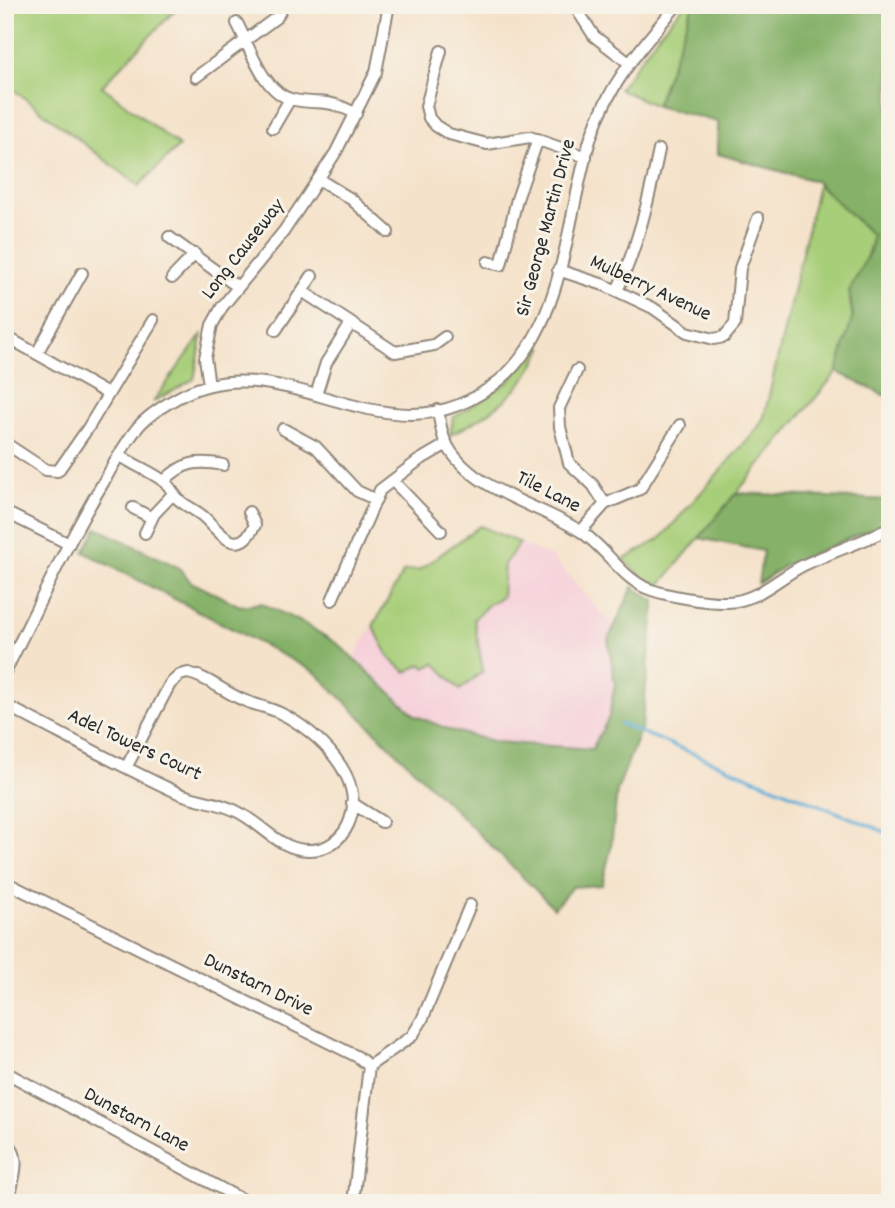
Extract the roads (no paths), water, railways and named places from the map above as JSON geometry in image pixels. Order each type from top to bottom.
[{"type":"street","points":[[197,77],[277,18],[284,5]]},
{"type":"street","name":"Long Causeway","points":[[209,385],[205,358],[212,325],[320,180],[356,114],[381,55],[389,5]]},
{"type":"street","points":[[574,5],[594,36],[628,62]]},
{"type":"street","name":"Sir George Martin Drive","points":[[209,385],[240,380],[275,384],[376,413],[409,415],[438,410],[482,393],[513,368],[541,327],[599,115],[628,62],[677,5]]},
{"type":"street","points":[[237,23],[268,82],[290,99],[327,101],[356,114]]},
{"type":"street","points":[[441,51],[426,106],[429,118],[436,126],[449,134],[487,144],[520,137],[538,139],[586,157]]},
{"type":"street","points":[[273,128],[290,99]]},
{"type":"street","points":[[488,262],[501,265],[517,199],[538,139]]},
{"type":"street","points":[[617,290],[632,259],[644,219],[659,150]]},
{"type":"street","points":[[320,180],[351,199],[388,232]]},
{"type":"street","name":"Mulberry Avenue","points":[[558,270],[617,290],[653,308],[687,331],[714,339],[724,337],[735,324],[740,268],[758,218]]},
{"type":"street","points":[[169,237],[239,287]]},
{"type":"street","points":[[172,278],[195,254]]},
{"type":"street","points":[[37,353],[82,273]]},
{"type":"street","points":[[276,330],[312,276]]},
{"type":"street","points":[[302,291],[350,325],[396,352],[433,345],[445,337]]},
{"type":"street","points":[[5,443],[46,470],[58,471],[153,320]]},
{"type":"street","points":[[316,395],[326,363],[350,325]]},
{"type":"street","points":[[5,336],[108,394]]},
{"type":"street","points":[[577,370],[559,408],[560,427],[569,463],[593,485],[605,504]]},
{"type":"street","points":[[5,673],[69,544],[138,426],[158,409],[209,385]]},
{"type":"street","name":"Tile Lane","points":[[438,410],[447,444],[463,464],[485,482],[581,531],[633,579],[644,587],[662,592],[726,603],[745,600],[803,566],[861,543],[890,528]]},
{"type":"street","points":[[581,531],[605,504],[640,489],[680,425]]},
{"type":"street","points":[[283,429],[316,447],[357,491],[374,499]]},
{"type":"street","points":[[332,600],[380,490],[394,482],[418,461],[447,444]]},
{"type":"street","points":[[119,456],[139,470],[164,481],[173,494],[232,542],[239,542],[255,525],[249,512]]},
{"type":"street","points":[[164,481],[196,461],[223,466]]},
{"type":"street","points":[[394,482],[441,531]]},
{"type":"street","points":[[145,533],[152,518],[173,494]]},
{"type":"street","points":[[133,508],[152,518]]},
{"type":"street","points":[[5,512],[69,544]]},
{"type":"street","points":[[127,766],[170,684],[180,675],[188,673],[304,727],[325,744],[340,766],[349,784],[352,803],[382,822]]},
{"type":"street","name":"Adel Towers Court","points":[[5,705],[179,794],[235,810],[285,844],[310,850],[323,848],[342,835],[349,824],[352,803]]},
{"type":"street","name":"Dunstarn Drive","points":[[5,882],[358,1057],[369,1066]]},
{"type":"street","points":[[354,1203],[369,1066],[412,1035],[422,1020],[470,905]]},
{"type":"street","name":"Dunstarn Lane","points":[[5,1072],[248,1203]]},
{"type":"street","points":[[5,1139],[12,1146],[16,1161],[16,1174],[9,1203]]},
{"type":"waterway","points":[[621,724],[890,834]]}]
